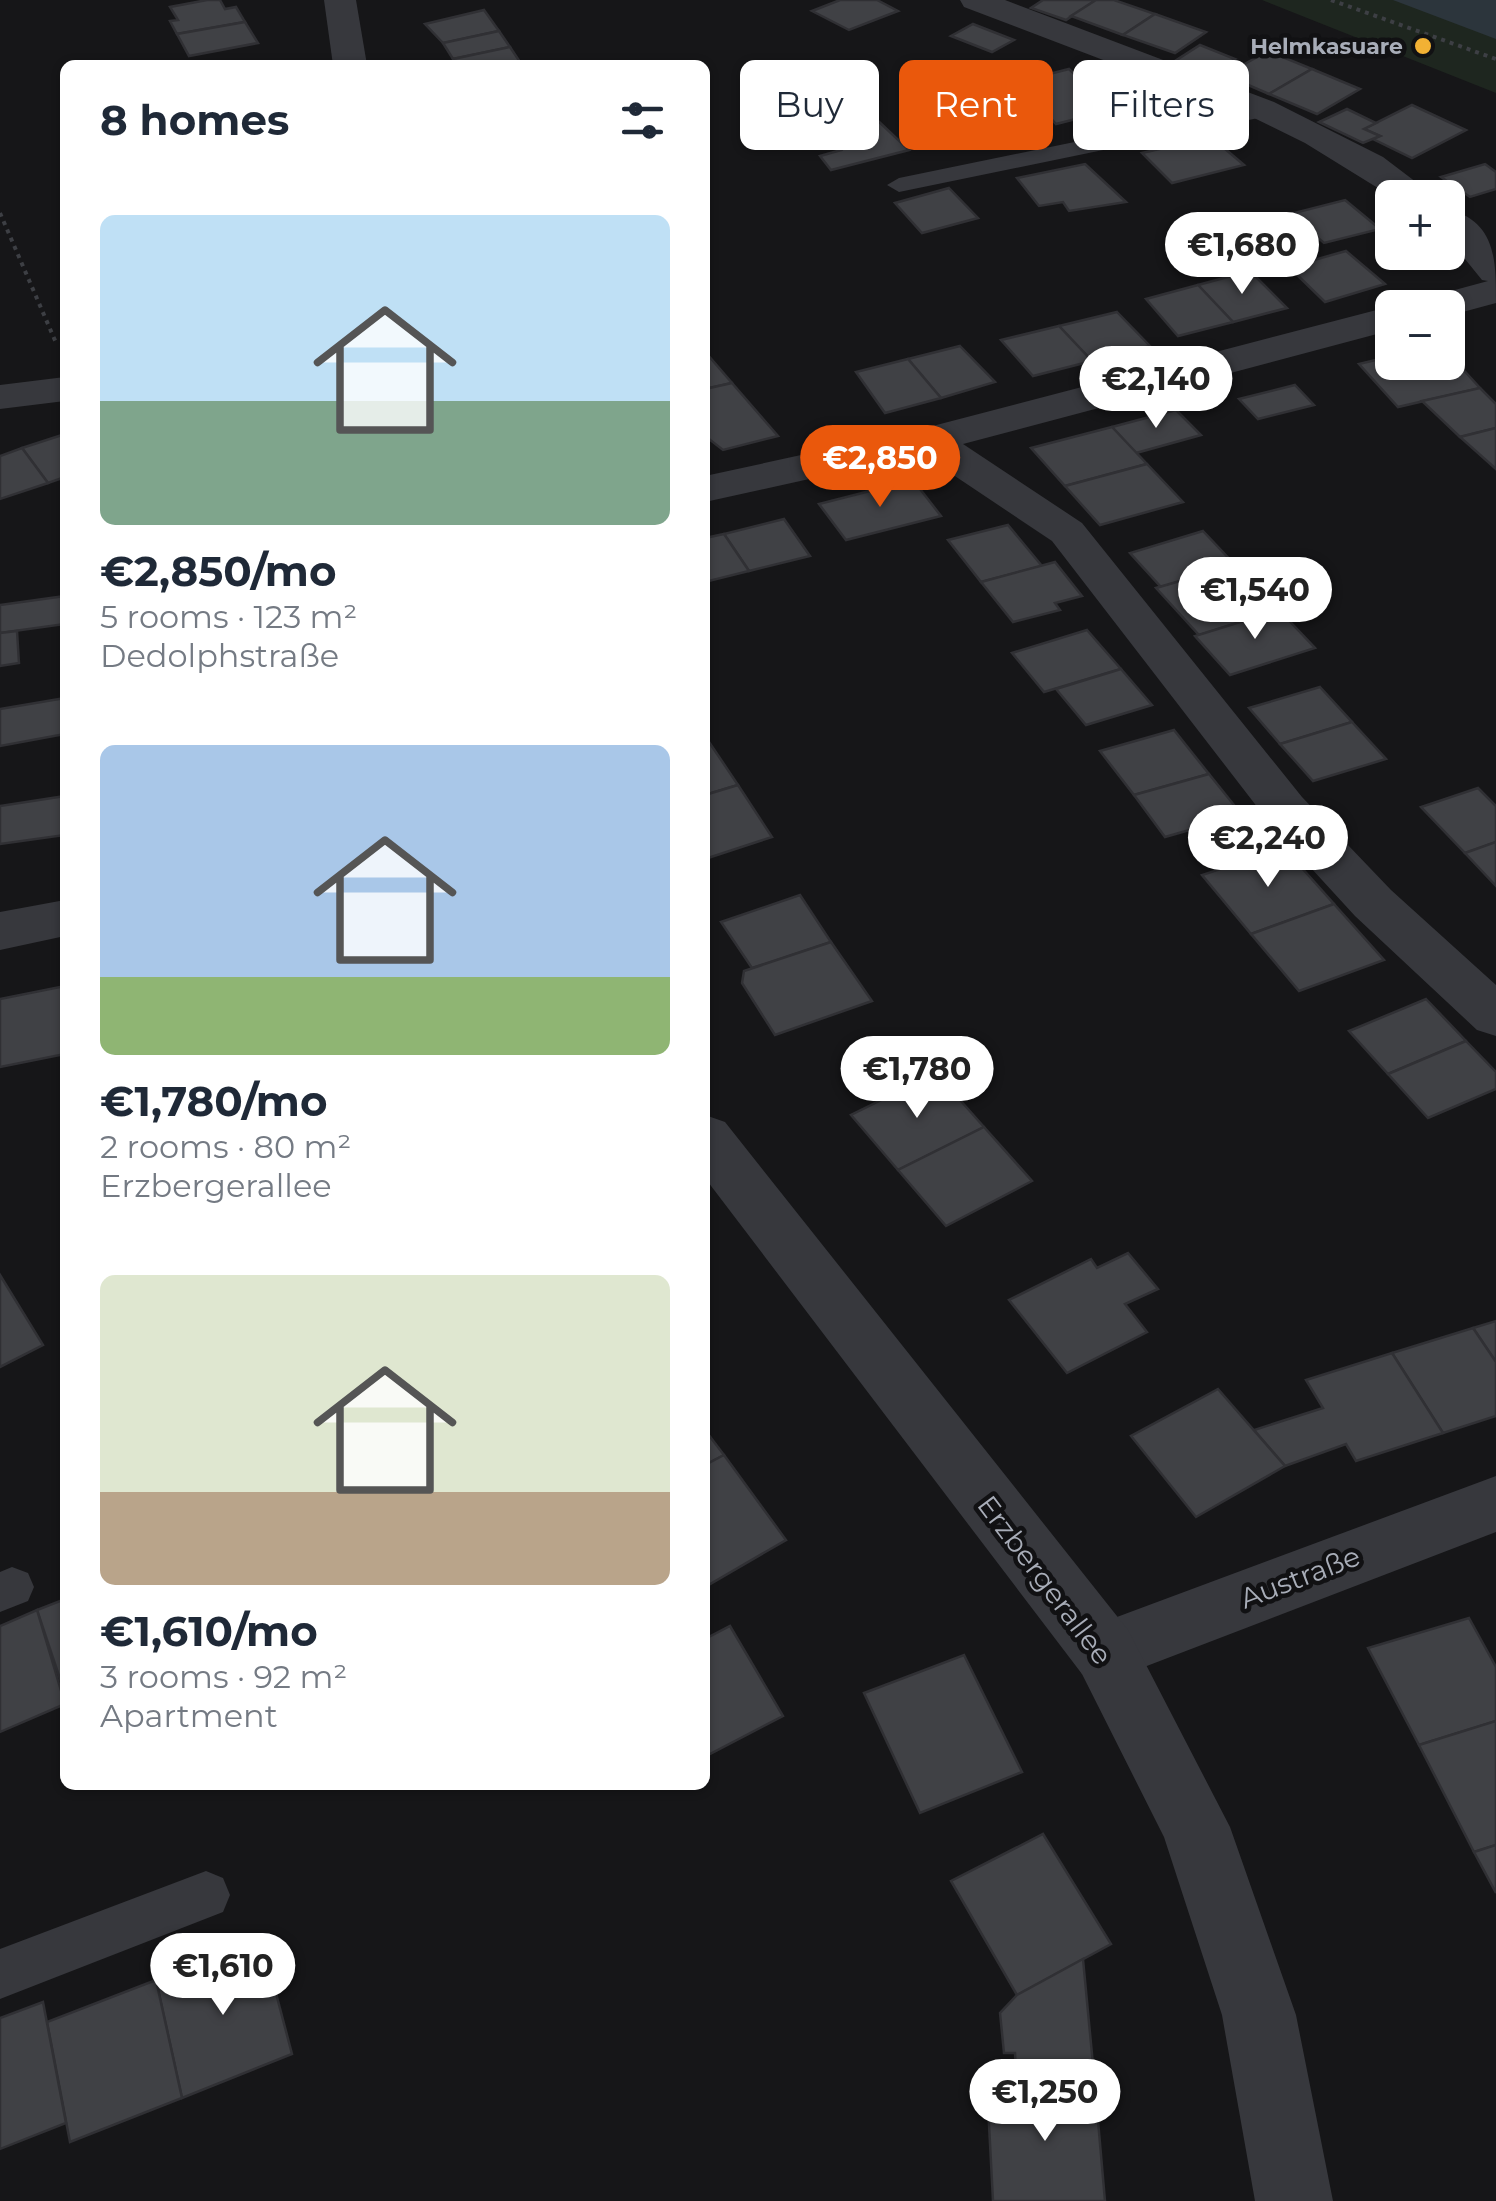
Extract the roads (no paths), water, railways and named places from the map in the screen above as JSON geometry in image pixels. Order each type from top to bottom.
[{"type":"street","points":[[340,0],[349,60]]},
{"type":"street","points":[[976,0],[1096,43],[1310,132],[1396,180]]},
{"type":"street","points":[[1465,233],[1496,272]]},
{"type":"street","points":[[1465,299],[1496,290]]},
{"type":"street","points":[[710,488],[929,440],[1375,322]]},
{"type":"street","points":[[0,397],[60,390]]},
{"type":"street","points":[[929,440],[1067,532],[1285,810],[1373,903],[1496,1016]]},
{"type":"street","points":[[0,930],[60,919]]},
{"type":"street","name":"Erzbergerallee","points":[[710,1144],[1104,1652],[1195,1827],[1259,2015],[1294,2201]]},
{"type":"street","name":"Austraße","points":[[1104,1652],[1496,1504]]},
{"type":"lane","points":[[899,186],[1260,111]]},
{"type":"lane","points":[[0,1974],[206,1895]]},
{"type":"place","name":"Helmkasuare","points":[[1423,46]]}]
